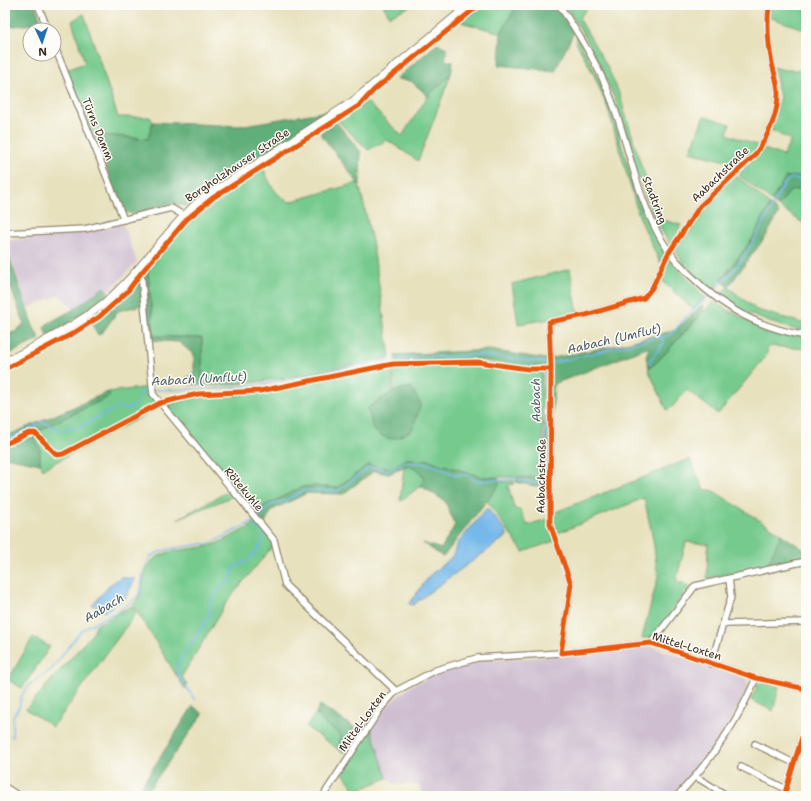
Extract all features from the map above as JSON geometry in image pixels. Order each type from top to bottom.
[{"type":"main road","name":"Borgholzhauser Straße","points":[[5,362],[72,326],[104,303],[138,268],[183,215],[199,201],[352,102],[469,5]]},
{"type":"street","points":[[38,5],[45,22]]},
{"type":"street","name":"Stadtring","points":[[559,5],[587,49],[612,100],[641,197],[648,215],[664,244],[675,259],[703,288],[720,302],[757,322],[806,336]]},
{"type":"street","name":"Aabachstraße","points":[[561,653],[571,584],[550,524],[551,360],[549,322],[586,316],[644,298],[649,293],[671,249],[700,206],[754,156],[761,147],[774,117],[778,92],[769,43],[767,20],[769,5]]},
{"type":"street","name":"Türns Damm","points":[[61,62],[124,220]]},
{"type":"street","points":[[5,233],[85,229],[172,208],[183,215]]},
{"type":"street","name":"Rötekuhle","points":[[138,268],[141,273],[151,386],[153,394],[274,540],[285,586],[396,692]]},
{"type":"street","points":[[651,643],[695,586],[806,561]]},
{"type":"street","points":[[711,664],[731,597],[729,578]]},
{"type":"street","points":[[724,624],[806,622]]},
{"type":"street","name":"Mittel-Loxten","points":[[323,796],[381,708],[396,692],[436,670],[477,658],[561,653],[651,643],[756,678],[806,689]]},
{"type":"street","points":[[677,796],[696,777],[723,740],[740,712],[756,678]]},
{"type":"street","points":[[784,796],[806,724]]},
{"type":"street","points":[[755,744],[794,763]]},
{"type":"street","points":[[741,767],[786,789]]},
{"type":"street","points":[[696,777],[728,796]]},
{"type":"street","points":[[5,787],[19,796]]},
{"type":"shaded area","points":[[123,223],[137,262],[109,291],[104,287],[74,308],[59,295],[28,308],[5,241],[32,238],[39,234],[85,232]]},
{"type":"shaded area","points":[[638,647],[653,647],[745,678],[749,687],[720,740],[674,796],[423,796],[420,787],[415,784],[395,784],[387,778],[371,729],[389,704],[412,685],[461,664],[488,660],[564,656]]},
{"type":"green space","points":[[5,5],[35,5],[42,22],[22,22],[22,25],[5,27]]},
{"type":"green space","points":[[383,5],[413,5],[389,16]]},
{"type":"green space","points":[[483,5],[517,5],[501,33],[461,22]]},
{"type":"green space","points":[[517,5],[554,5],[574,32],[555,71],[499,65],[501,33]]},
{"type":"green space","points":[[564,5],[590,5],[579,18],[607,66],[619,93],[641,165],[663,220],[681,225],[670,244],[650,207],[636,169],[625,130],[611,90],[584,35]]},
{"type":"green space","points":[[771,5],[806,5],[806,30],[769,17]]},
{"type":"green space","points":[[84,14],[118,117],[150,117],[153,122],[148,139],[93,134],[66,70],[85,63],[72,21]]},
{"type":"green space","points":[[577,36],[600,81],[614,120],[641,208],[665,253],[660,263],[639,216],[608,109],[594,75],[576,42]]},
{"type":"green space","points":[[437,44],[448,48],[445,60],[453,62],[451,74],[428,96],[411,81],[396,79]]},
{"type":"green space","points":[[806,63],[806,176],[786,177],[771,201],[740,176],[741,170],[762,148],[783,156],[791,140],[771,130],[780,97],[774,67],[784,70],[800,70]]},
{"type":"green space","points":[[451,74],[418,161],[387,140],[368,150],[338,121],[367,102],[402,136],[428,96]]},
{"type":"green space","points":[[328,111],[331,112],[197,196],[186,206],[170,203],[134,214],[123,212],[93,134],[148,139],[153,122],[239,126]]},
{"type":"green space","points":[[704,116],[730,124],[727,134],[759,146],[742,165],[690,152]]},
{"type":"green space","points":[[336,122],[361,152],[360,186],[320,133]]},
{"type":"green space","points":[[263,167],[270,183],[279,195],[289,202],[357,183],[361,192],[373,246],[390,357],[273,380],[226,385],[202,385],[202,338],[154,336],[148,272],[169,241],[190,219],[213,201]]},
{"type":"green space","points":[[737,176],[770,205],[753,238],[713,290],[684,264],[675,250],[702,207]]},
{"type":"green space","points":[[806,176],[806,187],[790,191],[778,206],[771,201],[786,177]]},
{"type":"green space","points":[[806,187],[806,213],[804,213],[803,223],[778,206],[790,191]]},
{"type":"green space","points":[[770,205],[779,213],[766,236],[728,287],[722,280],[753,238]]},
{"type":"green space","points":[[5,245],[33,326],[40,339],[9,354],[5,352],[5,334],[15,332],[24,323],[5,272]]},
{"type":"green space","points":[[669,259],[705,297],[693,309],[659,278]]},
{"type":"green space","points":[[570,269],[578,315],[518,324],[512,284]]},
{"type":"green space","points":[[148,272],[154,336],[202,338],[202,385],[181,383],[194,372],[194,355],[179,342],[149,340],[144,276]]},
{"type":"green space","points":[[140,281],[142,305],[118,311],[102,333],[98,335],[92,324],[121,301]]},
{"type":"green space","points":[[104,287],[109,293],[92,307],[51,335],[47,335],[44,328],[47,324],[74,309]]},
{"type":"green space","points":[[728,287],[757,310],[806,324],[806,332],[760,318],[728,303],[718,296]]},
{"type":"green space","points":[[713,302],[756,325],[806,338],[806,349],[771,346],[767,350],[767,355],[718,414],[687,390],[672,407],[667,410],[648,369],[657,362]]},
{"type":"green space","points":[[702,305],[704,306],[703,311],[658,361],[649,368],[646,357],[649,347],[554,384],[549,485],[535,486],[516,482],[517,478],[540,478],[544,473],[546,371],[541,366],[527,367],[478,360],[396,362],[395,355],[489,350],[547,359],[614,346],[676,330]]},
{"type":"green space","points":[[476,364],[542,370],[543,472],[539,477],[482,477],[428,460],[407,459],[391,468],[368,465],[337,488],[314,486],[265,506],[257,517],[164,406],[198,397],[260,393],[362,370],[392,366],[392,392],[368,408],[411,387],[393,392],[394,366]]},
{"type":"green space","points":[[149,387],[150,394],[160,407],[43,469],[40,464],[40,448],[33,436],[46,427],[110,396],[108,392]]},
{"type":"green space","points":[[411,387],[421,404],[412,430],[392,439],[384,437],[373,430],[368,408],[392,392]]},
{"type":"green space","points":[[108,392],[110,396],[46,427],[33,436],[40,448],[40,464],[5,457],[5,437]]},
{"type":"green space","points":[[407,459],[428,460],[482,477],[498,478],[499,485],[443,557],[423,543],[441,549],[455,525],[445,501],[421,486],[424,477],[416,469],[407,465],[389,474],[374,471],[343,494],[307,493],[272,510],[265,523],[259,517],[264,506],[302,487],[314,486],[337,488],[368,465],[391,468]]},
{"type":"green space","points":[[690,459],[704,490],[712,490],[781,534],[767,566],[707,578],[708,544],[686,542],[676,581],[690,586],[652,638],[642,638],[658,577],[653,539],[644,498],[558,533],[554,526],[553,513]]},
{"type":"green space","points":[[407,465],[416,469],[424,477],[421,486],[400,501],[404,467]]},
{"type":"green space","points":[[514,481],[514,484],[508,485],[514,508],[521,511],[527,525],[548,519],[554,541],[523,552],[487,501],[499,485],[498,482]]},
{"type":"green space","points":[[231,490],[233,495],[231,497],[177,519]]},
{"type":"green space","points":[[256,521],[271,540],[273,546],[228,600],[182,676],[187,686],[185,689],[133,605],[141,590],[147,568],[150,563],[162,554],[212,545],[251,526]]},
{"type":"green space","points":[[781,534],[806,551],[806,557],[767,566]]},
{"type":"green space","points":[[132,606],[136,613],[53,727],[26,709],[93,633],[96,625]]},
{"type":"green space","points":[[33,637],[50,647],[22,688],[8,680]]},
{"type":"green space","points":[[762,682],[779,687],[773,711],[751,700],[758,684]]},
{"type":"green space","points":[[320,705],[355,728],[347,740],[349,746],[344,753],[338,749],[341,735],[325,724],[316,713]]},
{"type":"green space","points":[[193,706],[203,714],[144,796],[135,796]]},
{"type":"green space","points":[[316,713],[325,724],[341,735],[338,749],[306,727]]},
{"type":"green space","points":[[371,729],[387,778],[356,791],[342,772]]},
{"type":"water","points":[[487,508],[506,531],[507,536],[413,605],[409,604],[430,575],[452,557],[458,543]]},
{"type":"water","points":[[121,577],[135,579],[126,597],[104,612],[92,605],[111,584]]},
{"type":"waterway","name":"Aabach (Umflut)","points":[[553,363],[671,334],[738,265],[757,235],[785,183],[791,178],[806,180]]},
{"type":"waterway","points":[[651,364],[649,361],[664,343],[662,338]]},
{"type":"waterway","name":"Aabach (Umflut)","points":[[396,359],[480,355],[549,363]]},
{"type":"waterway","name":"Aabach (Umflut)","points":[[155,390],[210,389],[260,385],[390,359]]},
{"type":"waterway","name":"Aabach","points":[[259,518],[268,506],[285,501],[303,491],[338,491],[368,468],[377,467],[388,470],[405,462],[430,464],[456,475],[467,475],[476,481],[517,479],[534,484],[546,474],[545,370]]},
{"type":"waterway","name":"Aabach (Umflut)","points":[[5,440],[43,422],[61,431],[81,427],[115,408],[126,409],[136,406],[139,394],[151,390]]},
{"type":"waterway","name":"Aabach","points":[[12,737],[13,717],[19,707],[22,695],[29,685],[52,669],[79,633],[88,626],[122,609],[137,597],[141,588],[142,574],[150,557],[159,552],[174,548],[211,543],[254,521]]},
{"type":"waterway","points":[[195,700],[179,677],[176,667],[210,615],[210,602],[221,586],[230,581],[234,567],[248,561],[263,543],[263,533],[251,522]]},
{"type":"cycle path","points":[[5,369],[72,334],[99,317],[127,292],[141,273],[187,219],[214,197],[360,105],[374,90],[479,5]]},
{"type":"cycle path","points":[[769,5],[769,41],[777,86],[778,102],[771,126],[754,156],[700,206],[668,254],[652,288],[644,298],[586,315],[549,322],[551,367],[550,524],[571,584],[561,653],[651,643],[756,678],[806,689]]},
{"type":"cycle path","points":[[5,444],[29,433],[35,433],[57,455],[63,454],[160,403],[198,394],[260,391],[393,364],[478,362],[528,369],[551,369]]},
{"type":"cycle path","points":[[784,796],[806,724]]}]
